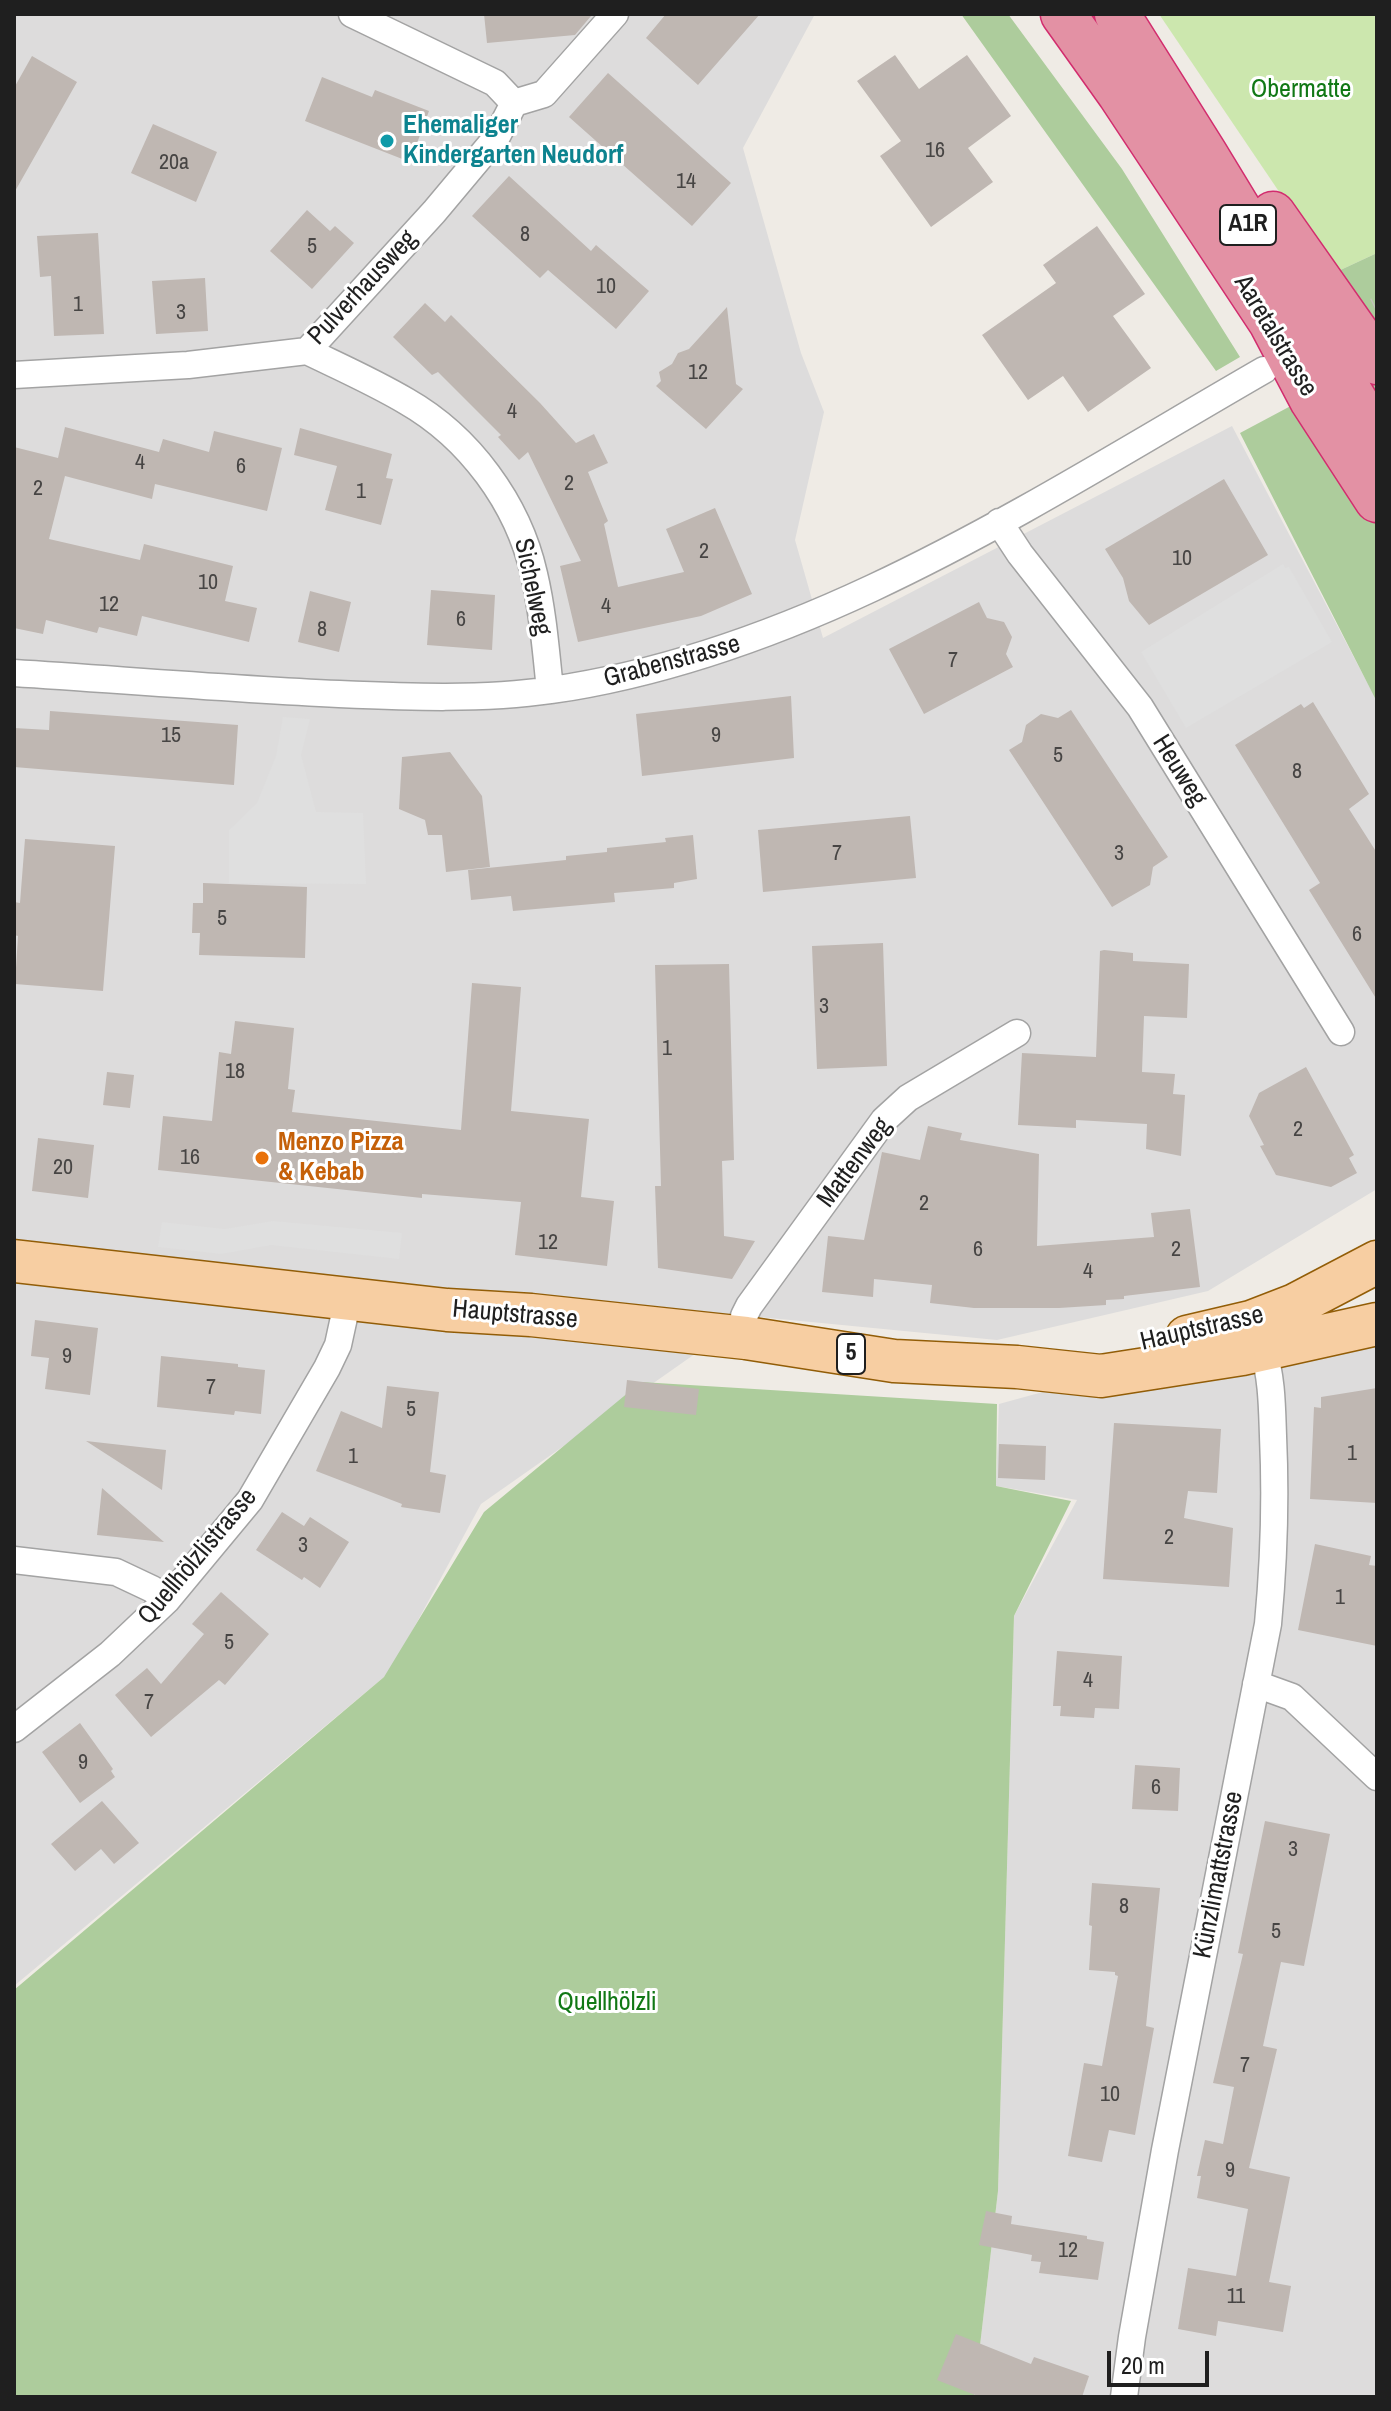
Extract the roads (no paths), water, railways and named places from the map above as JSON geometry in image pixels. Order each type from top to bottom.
[{"type":"highway","name":"Aaretalstrasse","points":[[1063,14],[1120,94],[1271,322],[1312,400],[1377,500]]},
{"type":"highway","name":"Aaretalstrasse","points":[[1118,14],[1377,437]]},
{"type":"highway","points":[[1118,14],[1224,145],[1377,362]]},
{"type":"highway","points":[[1312,400],[1377,514]]},
{"type":"main road","name":"Hauptstrasse","points":[[14,1261],[348,1299],[746,1338],[894,1361],[1017,1367],[1101,1376],[1154,1369],[1257,1336],[1295,1305],[1377,1262]]},
{"type":"main road","name":"Hauptstrasse","points":[[1017,1367],[1096,1350],[1377,1324]]},
{"type":"street","points":[[352,14],[495,83],[514,103],[544,94],[615,14]]},
{"type":"street","name":"Pulverhausweg","points":[[14,375],[188,365],[307,351],[434,212],[496,138],[514,103]]},
{"type":"street","name":"Sichelweg","points":[[307,351],[407,401],[443,427],[469,452],[503,496],[521,531],[534,574],[550,690]]},
{"type":"street","name":"Grabenstrasse","points":[[14,673],[295,693],[412,697],[494,696],[550,690],[626,676],[750,641],[842,603],[999,522],[1264,370]]},
{"type":"street","name":"Heuweg","points":[[999,522],[1020,554],[1140,707],[1341,1032]]},
{"type":"street","name":"Mattenweg","points":[[746,1338],[744,1316],[749,1306],[884,1120],[908,1098],[1017,1033]]},
{"type":"street","name":"Quellhölzlistrasse","points":[[14,1729],[128,1640],[167,1600],[250,1500],[327,1368],[338,1345],[348,1299]]},
{"type":"street","name":"Künzlimattstrasse","points":[[1124,2397],[1165,2150],[1268,1624],[1275,1537],[1272,1396],[1257,1336]]},
{"type":"street","points":[[14,1560],[116,1572],[152,1589],[167,1600]]},
{"type":"street","points":[[1256,1684],[1292,1697],[1377,1777]]},
{"type":"tunnel","points":[[1341,328],[1377,310]]},
{"type":"place","name":"Ehemaliger Kindergarten Neudorf","points":[[387,141]]},
{"type":"place","name":"Menzo Pizza & Kebab","points":[[262,1158]]},
{"type":"park label","name":"Obermatte","points":[[1301,90]]},
{"type":"park label","name":"Quellhölzli","points":[[607,2003]]}]
